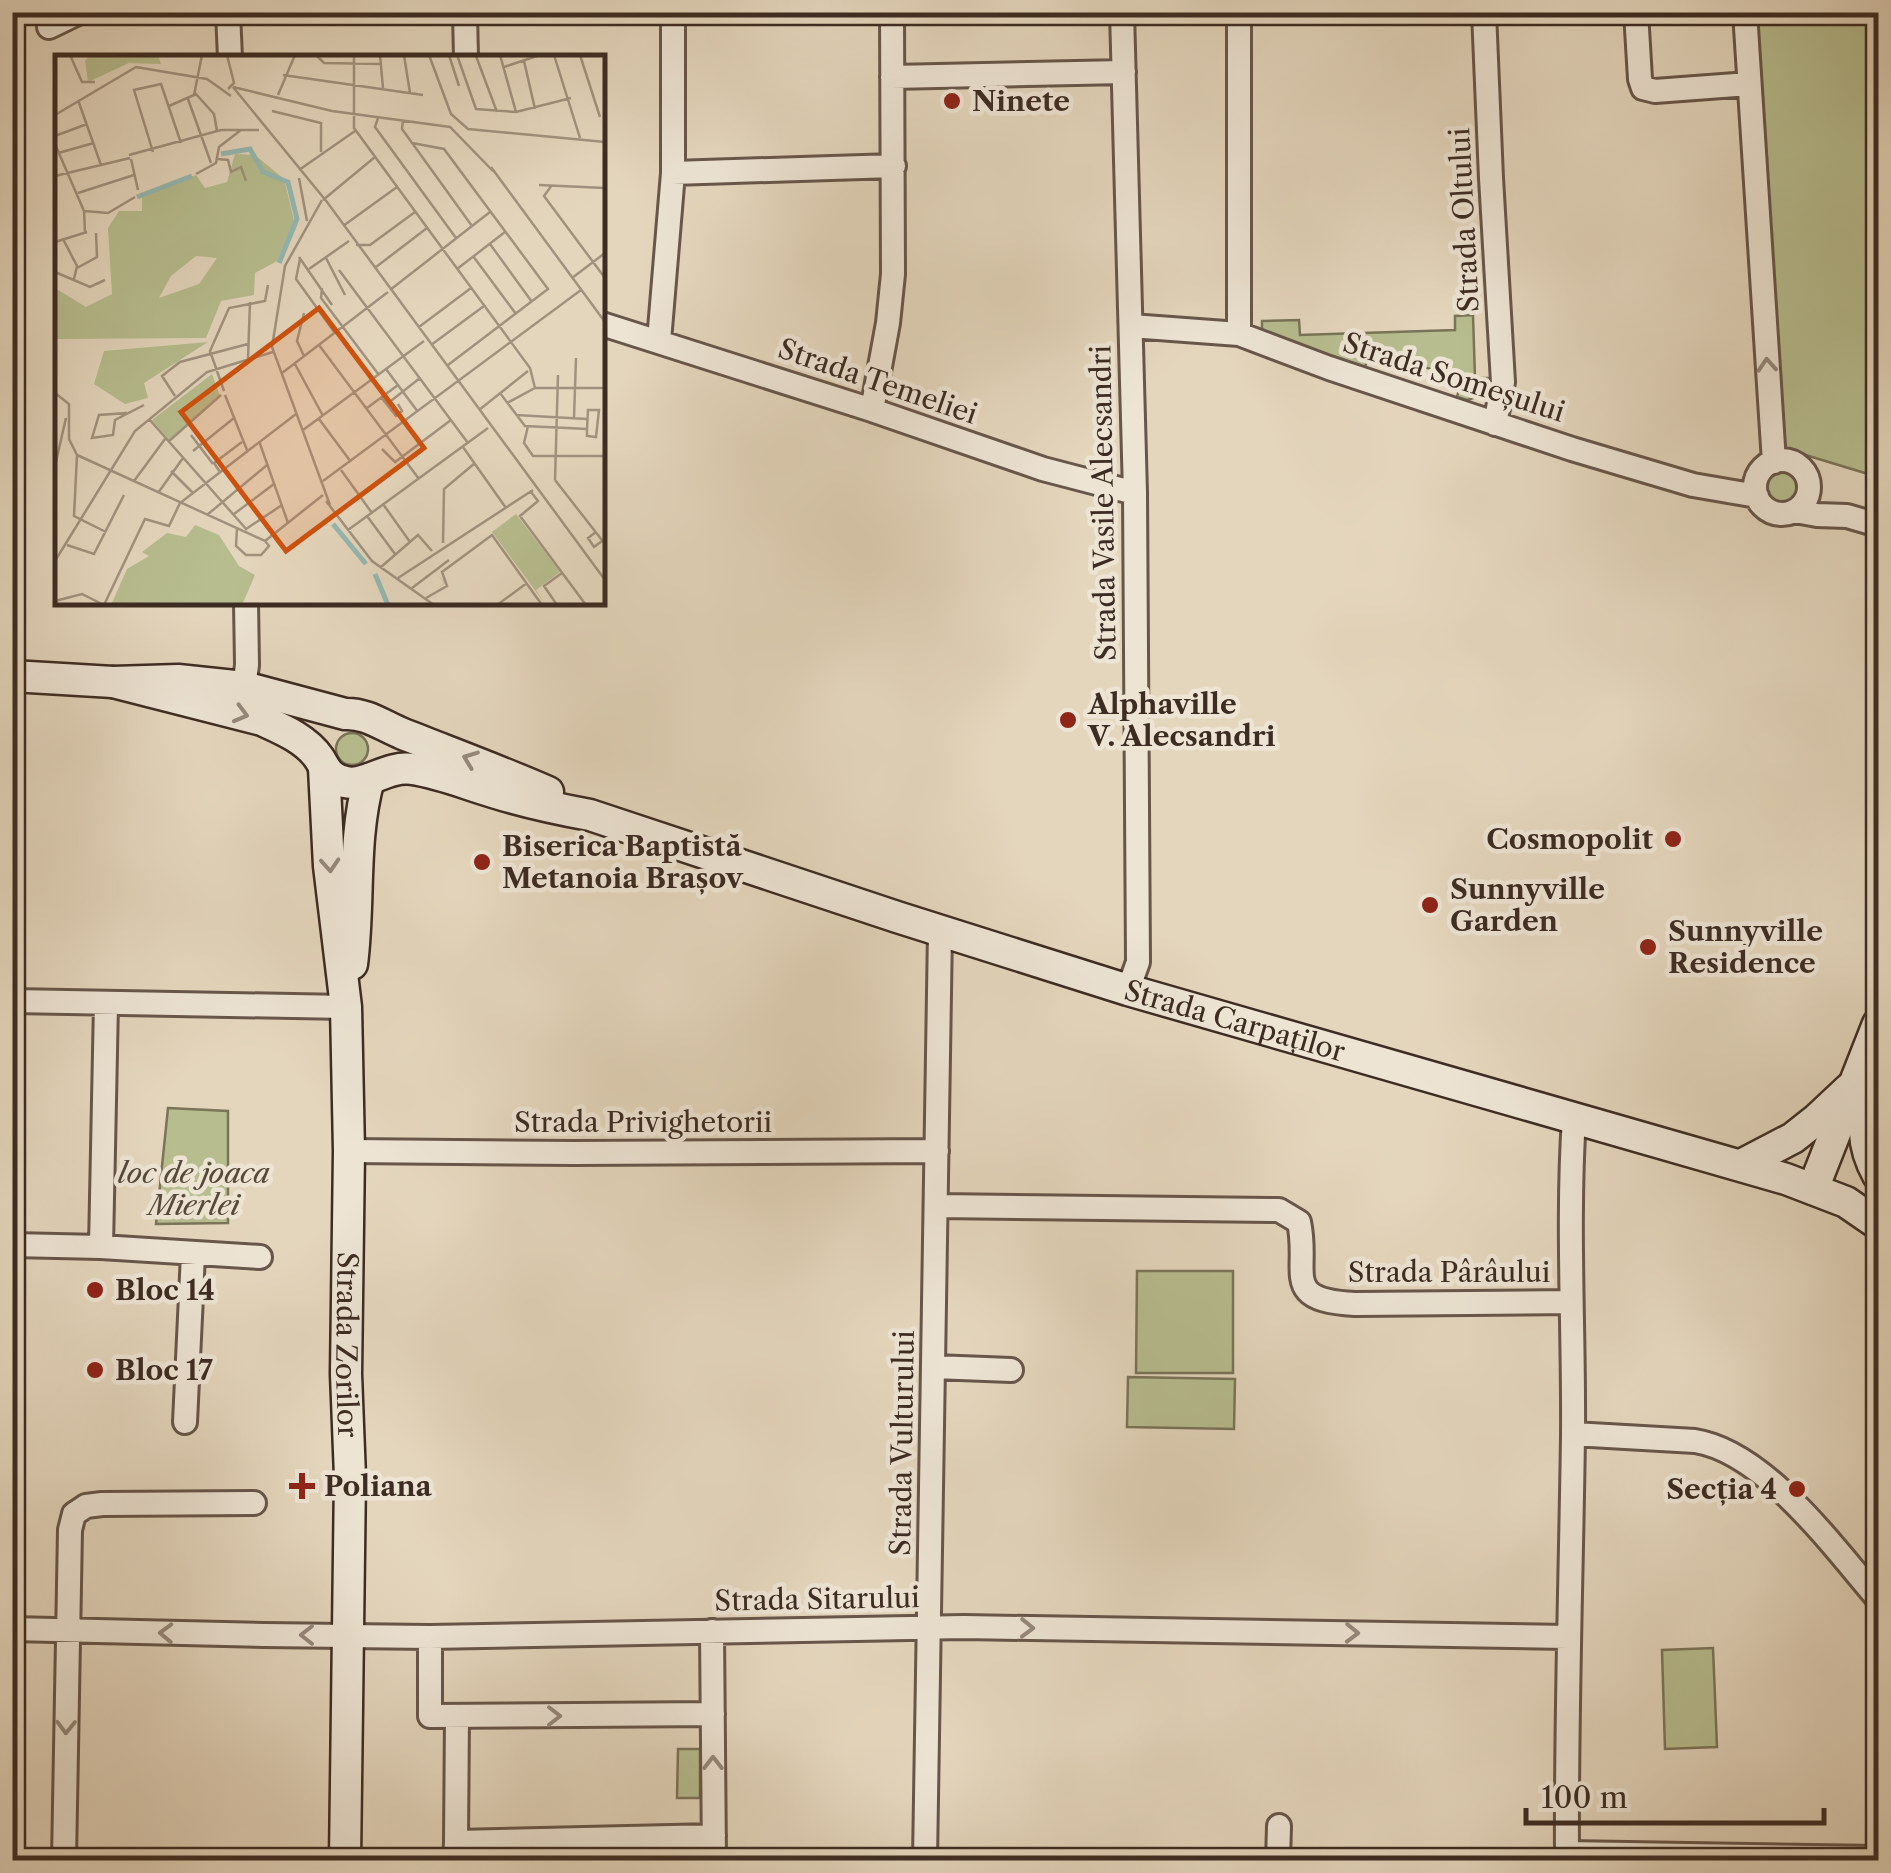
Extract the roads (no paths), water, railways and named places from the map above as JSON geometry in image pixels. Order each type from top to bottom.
[{"type":"main road","name":"Strada Carpaților","points":[[12,676],[113,682],[178,680],[244,687],[345,714],[357,713],[501,771],[590,815]]},
{"type":"main road","name":"Strada Carpaților","points":[[113,682],[282,728],[339,781],[349,783],[406,768],[590,815],[1128,990],[1814,1189],[1846,1202],[1878,1224]]},
{"type":"main road","points":[[321,763],[320,735],[326,725],[345,714]]},
{"type":"main road","points":[[373,776],[387,754],[387,743],[378,723]]},
{"type":"main road","name":"Strada Zorilor","points":[[321,763],[346,1007],[350,1636],[345,1860]]},
{"type":"main road","name":"Strada Zorilor","points":[[346,1007],[357,925],[360,818],[373,776]]},
{"type":"main road","points":[[1814,1189],[1878,1028]]},
{"type":"main road","points":[[1878,1028],[1864,1134],[1878,1176]]},
{"type":"main road","points":[[1741,1166],[1793,1138],[1854,1083]]},
{"type":"street","points":[[49,26],[80,12]]},
{"type":"street","points":[[228,12],[230,55]]},
{"type":"street","points":[[465,12],[466,55]]},
{"type":"street","points":[[659,341],[673,173],[673,12]]},
{"type":"street","points":[[872,410],[893,274],[892,12]]},
{"type":"street","name":"Strada Vasile Alecsandri","points":[[1122,12],[1134,493],[1138,962],[1128,990]]},
{"type":"street","points":[[1239,12],[1239,334]]},
{"type":"street","name":"Strada Oltului","points":[[1484,12],[1503,382],[1495,424]]},
{"type":"street","points":[[1636,12],[1640,80],[1644,88],[1650,91],[1749,84]]},
{"type":"street","points":[[1744,12],[1774,462],[1760,472],[1756,496]]},
{"type":"street","points":[[892,77],[1124,72]]},
{"type":"street","points":[[673,173],[894,166]]},
{"type":"street","name":"Strada Temeliei","points":[[605,325],[872,410],[1043,470],[1134,493]]},
{"type":"street","name":"Strada Someșului","points":[[1131,326],[1239,334],[1495,424],[1693,485],[1756,496],[1768,511],[1848,516],[1878,525]]},
{"type":"street","name":"Strada Someșului","points":[[1774,462],[1798,466],[1848,516]]},
{"type":"street","points":[[1795,511],[1808,496],[1807,479]]},
{"type":"street","points":[[244,687],[246,605]]},
{"type":"street","name":"Strada Vulturului","points":[[926,1860],[940,931]]},
{"type":"street","points":[[12,1002],[346,1007]]},
{"type":"street","points":[[101,1247],[106,1003]]},
{"type":"street","name":"Strada Pârâului","points":[[1574,1118],[1570,1178],[1573,1434],[1567,1857],[1878,1858]]},
{"type":"street","name":"Strada Privighetorii","points":[[349,1151],[937,1152]]},
{"type":"street","name":"Strada Pârâului","points":[[937,1206],[1279,1210],[1299,1222],[1303,1238],[1300,1271],[1313,1296],[1339,1304],[1571,1302]]},
{"type":"street","points":[[12,1245],[260,1257]]},
{"type":"street","points":[[185,1422],[193,1254]]},
{"type":"street","points":[[934,1367],[1011,1370]]},
{"type":"street","points":[[1573,1434],[1695,1441],[1730,1452],[1776,1486],[1878,1599]]},
{"type":"street","points":[[64,1860],[67,1629],[70,1530],[74,1514],[86,1506],[102,1504],[254,1503]]},
{"type":"street","name":"Strada Sitarului","points":[[12,1628],[350,1636],[929,1628],[1568,1637]]},
{"type":"street","points":[[712,1631],[714,1860]]},
{"type":"street","points":[[430,1636],[430,1716],[713,1714]]},
{"type":"street","points":[[457,1716],[456,1851],[624,1849],[714,1836]]},
{"type":"street","points":[[1278,1860],[1279,1826]]},
{"type":"place","name":"Ninete","points":[[952,101]]},
{"type":"place","name":"Alphaville V. Alecsandri","points":[[1068,720]]},
{"type":"place","name":"Cosmopolit","points":[[1673,839]]},
{"type":"place","name":"Biserica Baptistă Metanoia Brașov","points":[[482,862]]},
{"type":"place","name":"Sunnyville Garden","points":[[1430,905]]},
{"type":"place","name":"Sunnyville Residence","points":[[1648,947]]},
{"type":"place","name":"Bloc 14","points":[[95,1290]]},
{"type":"place","name":"Bloc 17","points":[[95,1370]]},
{"type":"place","name":"Poliana","points":[[302,1486]]},
{"type":"place","name":"Secția 4","points":[[1797,1489]]},
{"type":"park label","name":"loc de joaca Mierlei","points":[[194,1189]]}]
